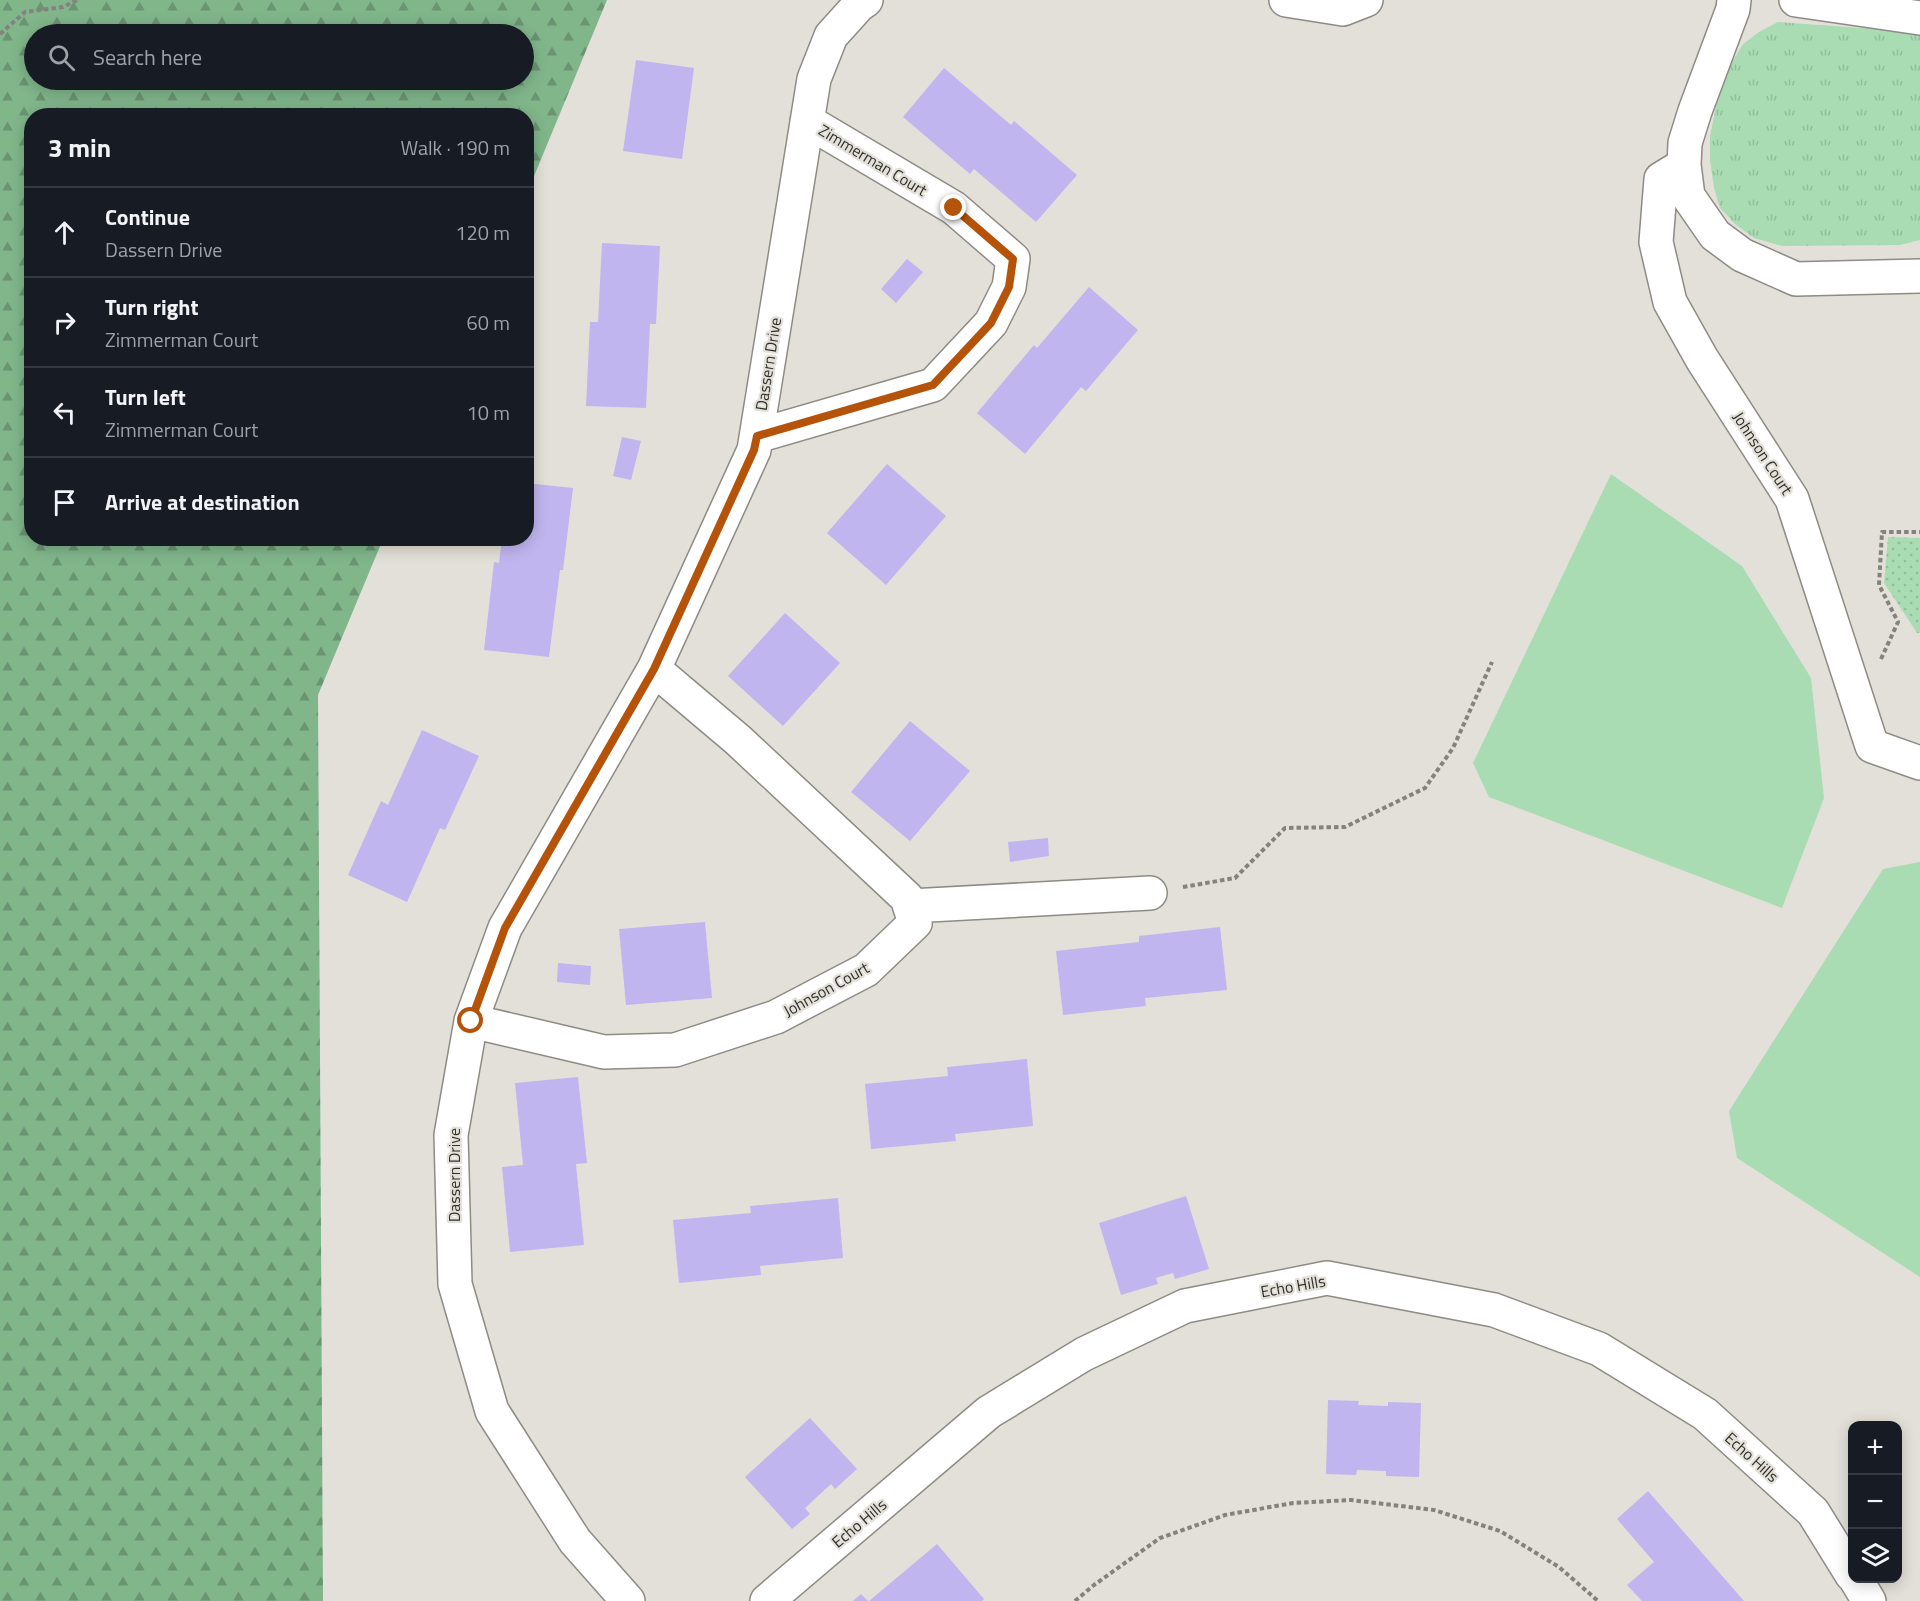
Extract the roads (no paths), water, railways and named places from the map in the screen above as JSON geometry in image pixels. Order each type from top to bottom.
[{"type":"street","name":"Dassern Drive","points":[[627,1601],[575,1541],[492,1411],[455,1284],[451,1135],[471,1021],[505,928],[654,669],[754,450],[814,79],[831,36],[866,0]]},
{"type":"street","points":[[1286,0],[1343,9],[1366,0]]},
{"type":"street","points":[[1734,0],[1733,9],[1685,144],[1684,165],[1689,196],[1715,235],[1742,255],[1796,279],[1920,276]]},
{"type":"street","points":[[1796,0],[1920,18]]},
{"type":"street","name":"Zimmerman Court","points":[[757,436],[933,385],[991,323],[1009,287],[1013,259],[954,208],[807,121]]},
{"type":"street","name":"Johnson Court","points":[[1684,165],[1661,178],[1656,242],[1670,302],[1702,359],[1792,499],[1872,746],[1920,762]]},
{"type":"street","points":[[654,669],[738,740],[907,898],[910,906],[1150,893]]},
{"type":"street","name":"Johnson Court","points":[[471,1021],[604,1052],[675,1050],[776,1017],[866,970],[915,923],[910,906]]},
{"type":"street","name":"Echo Hills","points":[[767,1601],[989,1413],[1083,1354],[1185,1306],[1327,1278],[1494,1310],[1599,1349],[1705,1414],[1813,1512],[1848,1567]]},
{"type":"street","name":"Echo Hills","points":[[1858,1583],[1869,1601]]}]
